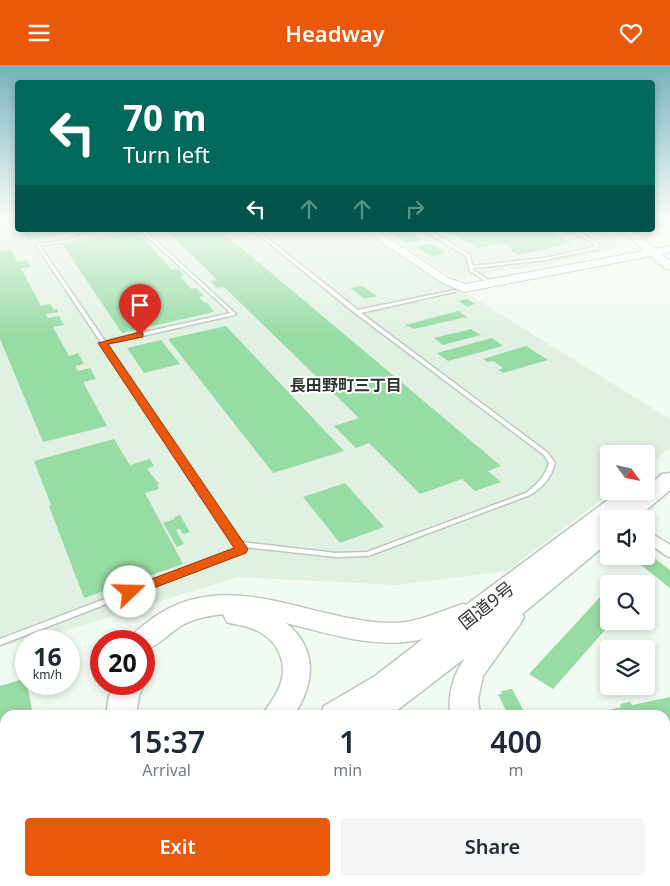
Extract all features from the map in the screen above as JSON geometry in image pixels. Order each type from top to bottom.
[{"type":"highway","points":[[655,477],[670,466]]},
{"type":"highway","points":[[634,510],[670,479]]},
{"type":"highway","name":"国道9号","points":[[343,710],[392,679],[487,603],[624,500]]},
{"type":"highway","name":"国道9号","points":[[376,710],[524,599],[600,537]]},
{"type":"highway","points":[[464,710],[463,699],[470,673],[524,599]]},
{"type":"highway","points":[[154,630],[178,615],[201,608],[225,604],[252,604],[363,631],[392,633],[422,631],[487,603]]},
{"type":"highway","points":[[155,645],[166,634],[202,618],[225,614],[250,616],[272,626],[288,639],[296,655],[298,674],[288,703],[282,710]]},
{"type":"highway","points":[[108,710],[111,695]]},
{"type":"highway","points":[[121,710],[124,695]]},
{"type":"street","points":[[412,258],[459,290],[624,258]]},
{"type":"street","points":[[659,258],[670,267]]},
{"type":"street","points":[[655,540],[670,552]]},
{"type":"lane","points":[[0,642],[242,549],[47,258]]},
{"type":"lane","points":[[103,343],[234,315],[173,258]]},
{"type":"lane","points":[[238,544],[336,555],[368,554],[528,494],[542,485],[549,474],[552,463],[546,454],[357,312],[291,258]]},
{"type":"lane","points":[[469,258],[471,270],[491,283]]},
{"type":"lane","points":[[472,267],[548,258]]},
{"type":"lane","points":[[357,312],[459,290]]},
{"type":"shaded area","points":[[0,258],[410,258],[670,419],[670,448],[655,459],[655,445],[600,445],[601,500],[507,571],[396,585],[238,577],[67,630],[15,630],[15,643],[0,647]]},
{"type":"shaded area","points":[[423,258],[573,258],[546,265],[456,278]]},
{"type":"building","points":[[0,258],[15,258],[17,262],[27,260],[31,267],[21,268],[41,306],[50,304],[54,310],[57,309],[58,312],[46,314],[48,318],[59,316],[64,325],[53,327],[69,356],[78,353],[84,364],[75,366],[78,371],[90,368],[96,379],[83,382],[107,426],[43,442],[0,339]]},
{"type":"building","points":[[72,258],[162,258],[172,270],[178,269],[184,275],[180,276],[191,289],[196,288],[204,296],[199,297],[205,303],[207,302],[214,312],[122,333]]},
{"type":"building","points":[[195,258],[254,258],[501,466],[488,471],[501,482],[475,491],[462,479],[420,494],[369,443],[356,448],[334,426],[359,418],[224,287],[217,288],[211,281],[217,280]]},
{"type":"building","points":[[362,286],[377,296],[365,299],[350,288]]},
{"type":"building","points":[[467,299],[475,304],[467,307],[459,301]]},
{"type":"building","points":[[458,311],[467,317],[414,329],[405,325]]},
{"type":"building","points":[[226,326],[344,451],[273,473],[168,339]]},
{"type":"building","points":[[471,329],[481,335],[443,345],[434,338]]},
{"type":"building","points":[[492,338],[503,346],[448,361],[437,353]]},
{"type":"building","points":[[161,340],[180,364],[144,373],[127,348]]},
{"type":"building","points":[[526,346],[548,360],[503,373],[498,370],[503,368],[493,361],[488,362],[483,359]]},
{"type":"building","points":[[114,439],[130,465],[150,459],[154,466],[147,469],[159,484],[157,485],[159,489],[145,493],[183,564],[84,598],[34,461]]},
{"type":"building","points":[[345,483],[384,527],[340,543],[303,497]]},
{"type":"building","points":[[180,515],[190,532],[183,534],[180,529],[176,530],[184,544],[177,547],[163,523]]},
{"type":"building","points":[[655,559],[670,570],[670,588],[655,575],[641,565],[655,565]]},
{"type":"building","points":[[600,597],[600,630],[605,630],[553,689],[529,674]]},
{"type":"building","points":[[15,681],[15,695],[29,695],[32,710],[0,710],[0,686]]},
{"type":"building","points":[[512,689],[523,710],[506,710],[498,694],[502,694],[501,691]]},
{"type":"building","points":[[670,697],[670,710],[608,710],[621,707],[620,704],[630,702],[632,705]]},
{"type":"district","name":"長田野町三丁目","points":[[346,385]]},
{"type":"route","points":[[130,592],[242,549],[103,343],[140,335]]}]
